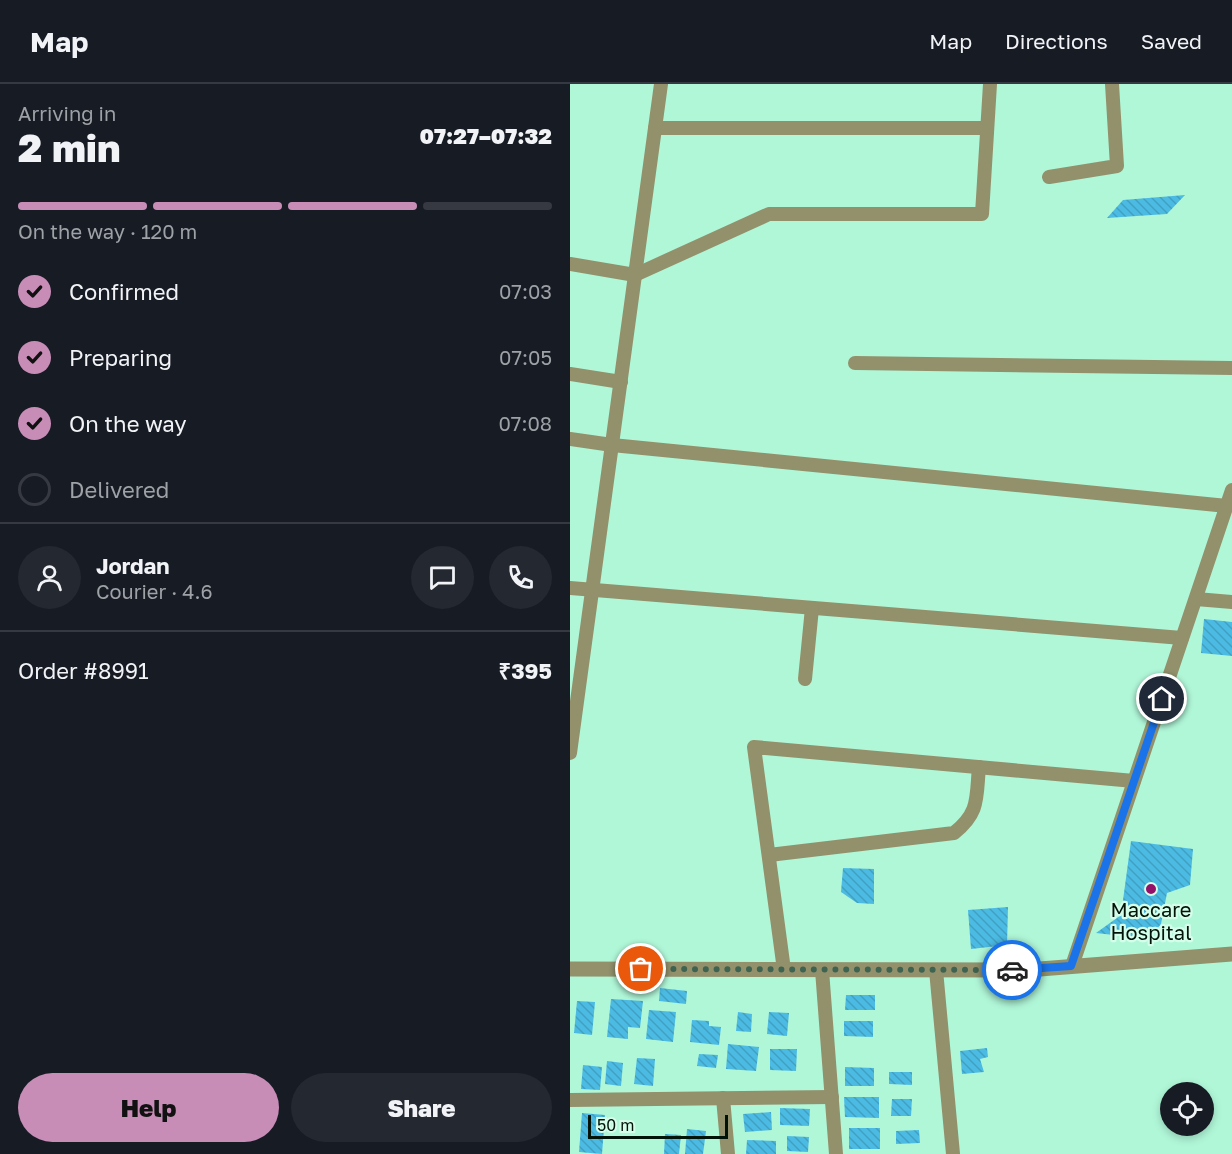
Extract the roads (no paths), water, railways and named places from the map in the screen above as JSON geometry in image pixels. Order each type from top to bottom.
[{"type":"street","points":[[570,753],[661,84]]},
{"type":"street","points":[[570,264],[635,275],[769,214],[982,214],[990,84]]},
{"type":"street","points":[[1048,177],[1118,166],[1112,84]]},
{"type":"street","points":[[655,128],[987,128]]},
{"type":"street","points":[[855,363],[1232,368]]},
{"type":"street","points":[[570,374],[621,382]]},
{"type":"street","points":[[570,439],[1227,506]]},
{"type":"street","points":[[1071,966],[1232,490]]},
{"type":"street","points":[[570,588],[1182,638]]},
{"type":"street","points":[[1196,599],[1232,602]]},
{"type":"street","points":[[805,679],[812,608]]},
{"type":"street","points":[[784,970],[754,747],[1134,780]]},
{"type":"street","points":[[769,855],[954,833],[966,824],[975,810],[980,767]]},
{"type":"street","points":[[570,969],[1027,970],[1232,954]]},
{"type":"street","points":[[822,970],[836,1154]]},
{"type":"street","points":[[936,970],[952,1154]]},
{"type":"street","points":[[570,1100],[831,1097]]},
{"type":"street","points":[[723,1098],[728,1154]]},
{"type":"place","name":"Maccare Hospital","points":[[1151,889]]}]
